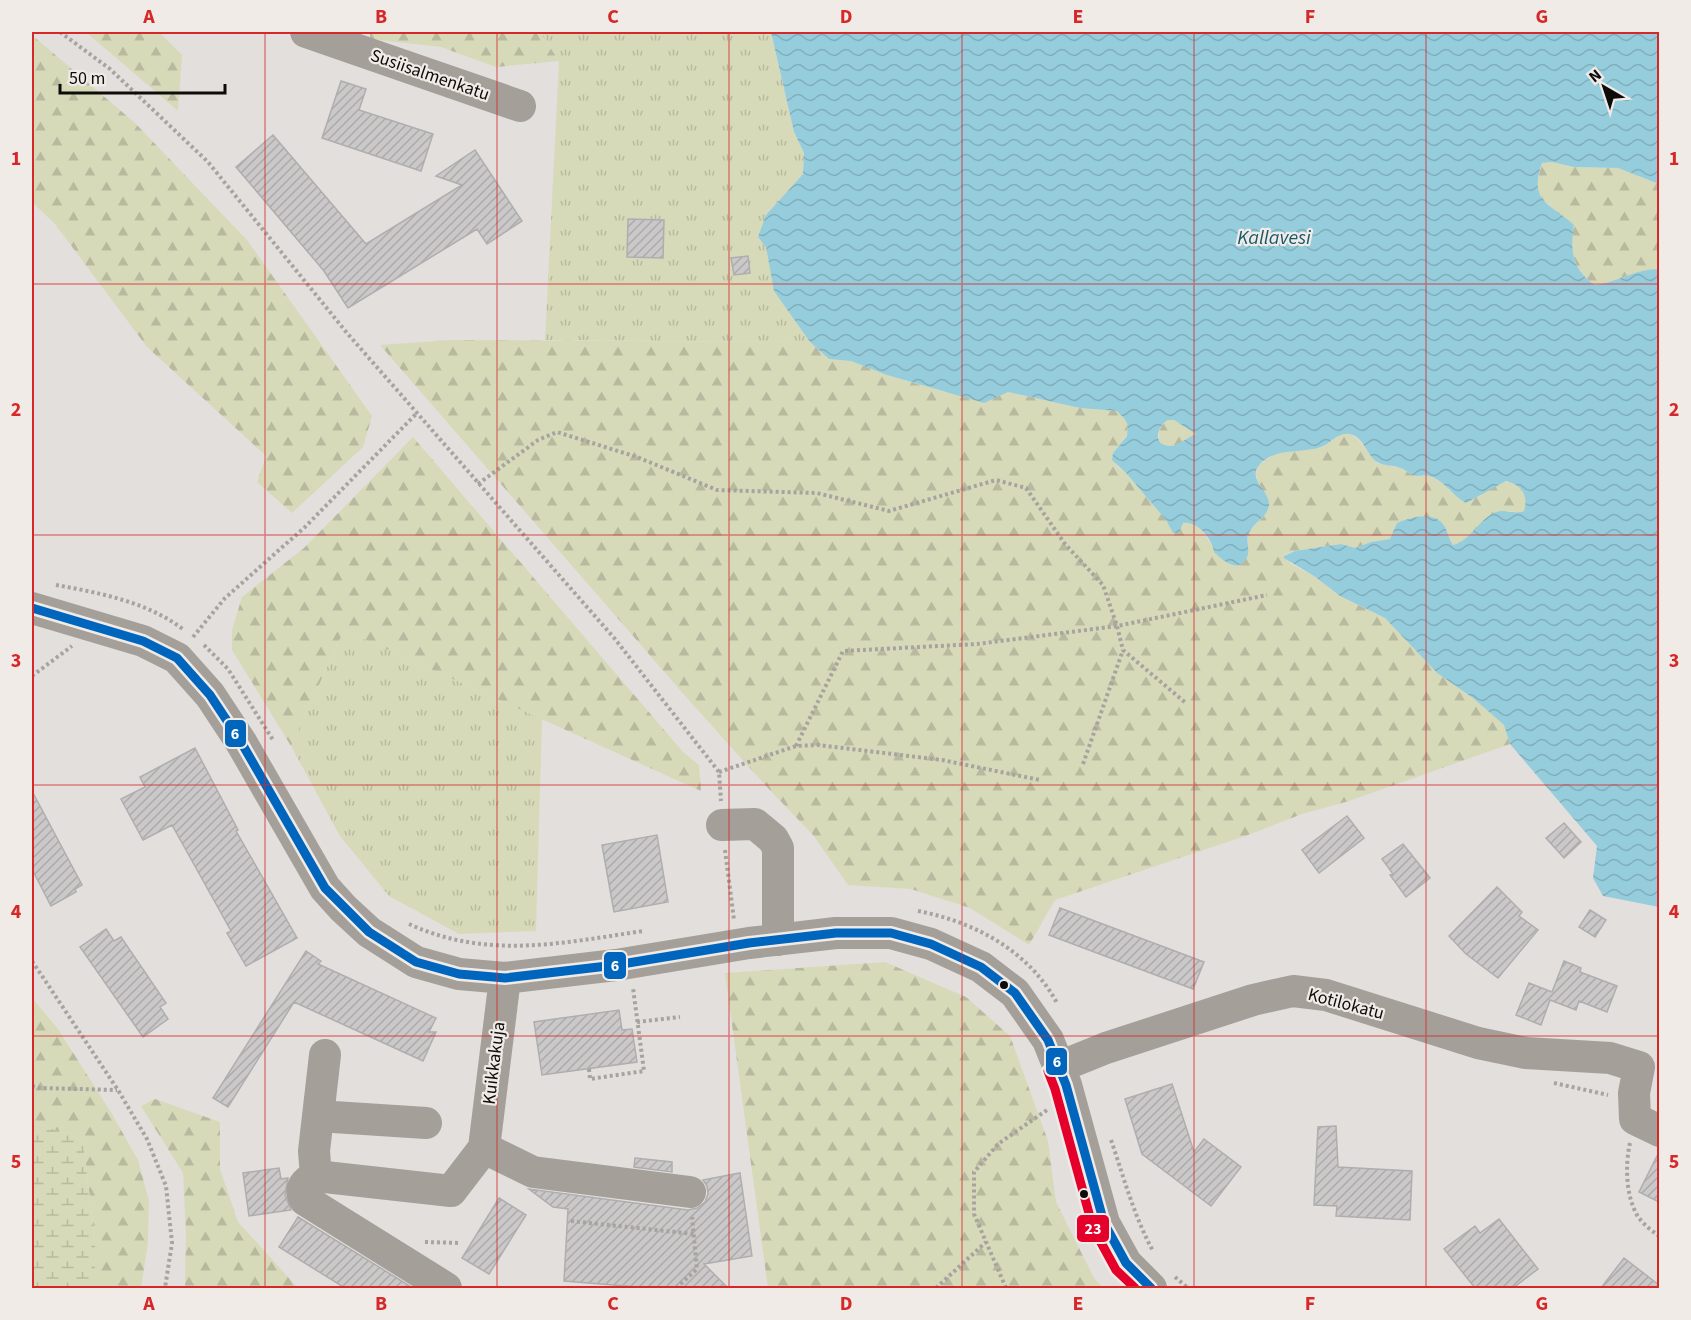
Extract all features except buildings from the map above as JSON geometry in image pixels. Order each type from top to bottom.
[{"type":"street","name":"Susiisalmenkatu","points":[[306,32],[520,106]]},
{"type":"street","points":[[39,596],[177,658],[210,694],[241,742],[325,888],[350,916],[369,932],[416,962],[459,974],[505,978],[616,964],[749,943],[778,926],[836,933],[891,933],[931,944],[981,967],[1015,993],[1048,1040],[1066,1085],[1104,1223],[1126,1263],[1159,1279]]},
{"type":"street","points":[[722,825],[755,824],[774,839],[778,848],[778,926]]},
{"type":"street","name":"Kuikkakuja","points":[[484,1148],[505,978]]},
{"type":"street","name":"Kotilokatu","points":[[1059,1067],[1106,1048],[1253,1000],[1293,991],[1326,995],[1478,1043],[1526,1053],[1610,1058],[1642,1103]]},
{"type":"street","points":[[316,1176],[314,1150],[325,1054]]},
{"type":"street","points":[[318,1116],[426,1124]]},
{"type":"street","points":[[446,1288],[305,1200],[302,1195],[303,1186],[307,1180],[316,1176],[452,1191],[484,1148],[533,1172],[690,1192]]},
{"type":"path","points":[[60,32],[110,69],[208,162],[346,333],[615,639],[719,772],[722,825],[734,919]]},
{"type":"path","points":[[193,637],[225,598],[305,527],[417,413]]},
{"type":"path","points":[[478,484],[538,440],[557,432],[637,457],[717,490],[817,493],[889,511],[996,480],[1026,488],[1065,544],[1103,585],[1123,650],[1083,764]]},
{"type":"path","points":[[39,596],[91,591],[125,600],[177,624],[228,669],[277,746]]},
{"type":"path","points":[[796,746],[843,651],[977,644],[1117,626],[1267,595]]},
{"type":"path","points":[[32,676],[78,642]]},
{"type":"path","points":[[1123,650],[1187,704]]},
{"type":"path","points":[[719,772],[796,746],[818,745],[942,760],[1040,780]]},
{"type":"path","points":[[908,909],[937,914],[990,935],[1016,953],[1047,985],[1062,1012]]},
{"type":"path","points":[[727,920],[734,919],[778,926]]},
{"type":"path","points":[[406,922],[428,932],[463,942],[516,947],[649,930]]},
{"type":"path","points":[[32,961],[118,1090],[147,1139],[166,1186],[172,1243],[165,1288]]},
{"type":"path","points":[[589,1069],[590,1079],[644,1071],[632,979]]},
{"type":"path","points":[[637,1022],[680,1017]]},
{"type":"path","points":[[1545,1081],[1642,1103],[1629,1148],[1627,1173],[1630,1198],[1640,1219],[1659,1237]]},
{"type":"path","points":[[32,1086],[118,1090]]},
{"type":"path","points":[[1006,1288],[974,1214],[974,1172],[998,1144],[1053,1106]]},
{"type":"path","points":[[1110,1138],[1142,1230],[1157,1256]]},
{"type":"path","points":[[676,1288],[697,1269],[690,1192]]},
{"type":"path","points":[[571,1221],[694,1234]]},
{"type":"path","points":[[936,1288],[987,1242]]},
{"type":"path","points":[[1159,1279],[1188,1288]]},
{"type":"green space","points":[[86,32],[159,32],[182,55],[178,111]]},
{"type":"green space","points":[[370,32],[540,32],[559,61],[496,67],[441,47],[370,39]]},
{"type":"green space","points":[[540,32],[771,32],[794,132],[804,153],[803,174],[766,215],[766,247],[775,291],[810,342],[545,340],[559,61]]},
{"type":"green space","points":[[32,35],[135,123],[247,240],[372,416],[363,447],[292,513],[257,482],[266,456],[147,347],[55,224],[32,202]]},
{"type":"green space","points":[[1552,162],[1574,167],[1618,168],[1659,184],[1659,269],[1643,271],[1595,285],[1581,273],[1574,259],[1572,243],[1574,225],[1557,214],[1540,197],[1536,186],[1542,163]]},
{"type":"green space","points":[[450,340],[810,342],[829,359],[851,361],[887,375],[944,392],[1008,392],[1080,408],[1117,411],[1125,418],[1128,425],[1127,435],[1113,453],[1117,466],[1126,473],[1166,520],[1173,532],[1183,523],[1188,522],[1201,530],[1213,547],[1248,549],[1248,532],[1263,517],[1267,498],[1257,480],[1256,473],[1259,465],[1273,455],[1322,447],[1342,434],[1348,433],[1357,438],[1377,463],[1400,468],[1415,476],[1429,476],[1442,483],[1452,493],[1478,497],[1499,484],[1510,482],[1515,484],[1525,496],[1525,511],[1519,513],[1508,511],[1462,542],[1453,545],[1445,528],[1397,523],[1391,539],[1371,542],[1355,548],[1341,544],[1295,551],[1284,555],[1291,564],[1314,576],[1340,596],[1385,618],[1437,673],[1473,698],[1504,725],[1510,744],[1055,900],[1029,945],[970,908],[911,889],[848,885],[813,835],[687,698],[380,345]]},
{"type":"green space","points":[[1168,420],[1174,420],[1197,434],[1177,444],[1166,445],[1160,440],[1159,432]]},
{"type":"green space","points":[[413,437],[683,752],[699,765],[701,791],[344,630],[291,746],[232,650],[232,630],[242,597],[304,548]]},
{"type":"green space","points":[[344,630],[542,719],[536,931],[459,934],[389,896],[340,836],[291,746]]},
{"type":"green space","points":[[885,962],[966,997],[1010,1036],[1048,1141],[1056,1202],[1094,1278],[1103,1288],[768,1288],[725,973]]},
{"type":"green space","points":[[32,998],[58,1029],[138,1160],[149,1201],[148,1242],[141,1288],[95,1288],[95,1240],[83,1141],[32,1121]]},
{"type":"green space","points":[[155,1099],[220,1122],[220,1169],[238,1222],[298,1288],[185,1288],[186,1232],[183,1173],[141,1106]]},
{"type":"green space","points":[[32,1121],[83,1141],[95,1240],[95,1288],[32,1288]]},
{"type":"water","name":"Kallavesi","points":[[771,32],[1659,32],[1659,184],[1618,168],[1574,167],[1552,162],[1542,163],[1538,186],[1544,200],[1574,225],[1572,243],[1574,259],[1581,273],[1595,285],[1642,271],[1659,269],[1659,907],[1603,896],[1593,878],[1597,846],[1510,744],[1504,725],[1473,698],[1437,673],[1385,618],[1340,596],[1314,576],[1284,558],[1295,551],[1341,544],[1355,548],[1371,542],[1390,539],[1397,523],[1423,516],[1435,518],[1441,522],[1453,545],[1465,539],[1484,519],[1496,512],[1524,511],[1525,500],[1520,488],[1506,481],[1466,503],[1434,478],[1416,476],[1394,466],[1377,462],[1354,435],[1341,435],[1321,447],[1273,455],[1260,464],[1256,475],[1268,500],[1268,509],[1248,534],[1248,554],[1244,562],[1240,565],[1230,564],[1214,552],[1207,537],[1194,525],[1183,523],[1179,533],[1173,533],[1166,520],[1112,460],[1113,453],[1127,436],[1128,425],[1117,411],[1080,408],[1008,392],[984,403],[887,375],[851,361],[829,359],[810,342],[774,291],[766,247],[758,237],[766,215],[803,174],[804,153],[794,132]],"holes":[[[1168,420],[1174,420],[1196,434],[1175,445],[1164,445],[1158,438],[1159,430]]]},
{"type":"transit line","name":"6","points":[[32,608],[143,641],[177,658],[210,695],[241,742],[325,888],[369,932],[416,962],[459,974],[505,978],[616,965],[749,943],[836,933],[891,933],[931,944],[981,967],[1015,993],[1048,1040],[1066,1085],[1104,1223],[1126,1263],[1151,1288]]},
{"type":"transit line","name":"23","points":[[1048,1071],[1093,1228],[1116,1270],[1135,1288]]}]
